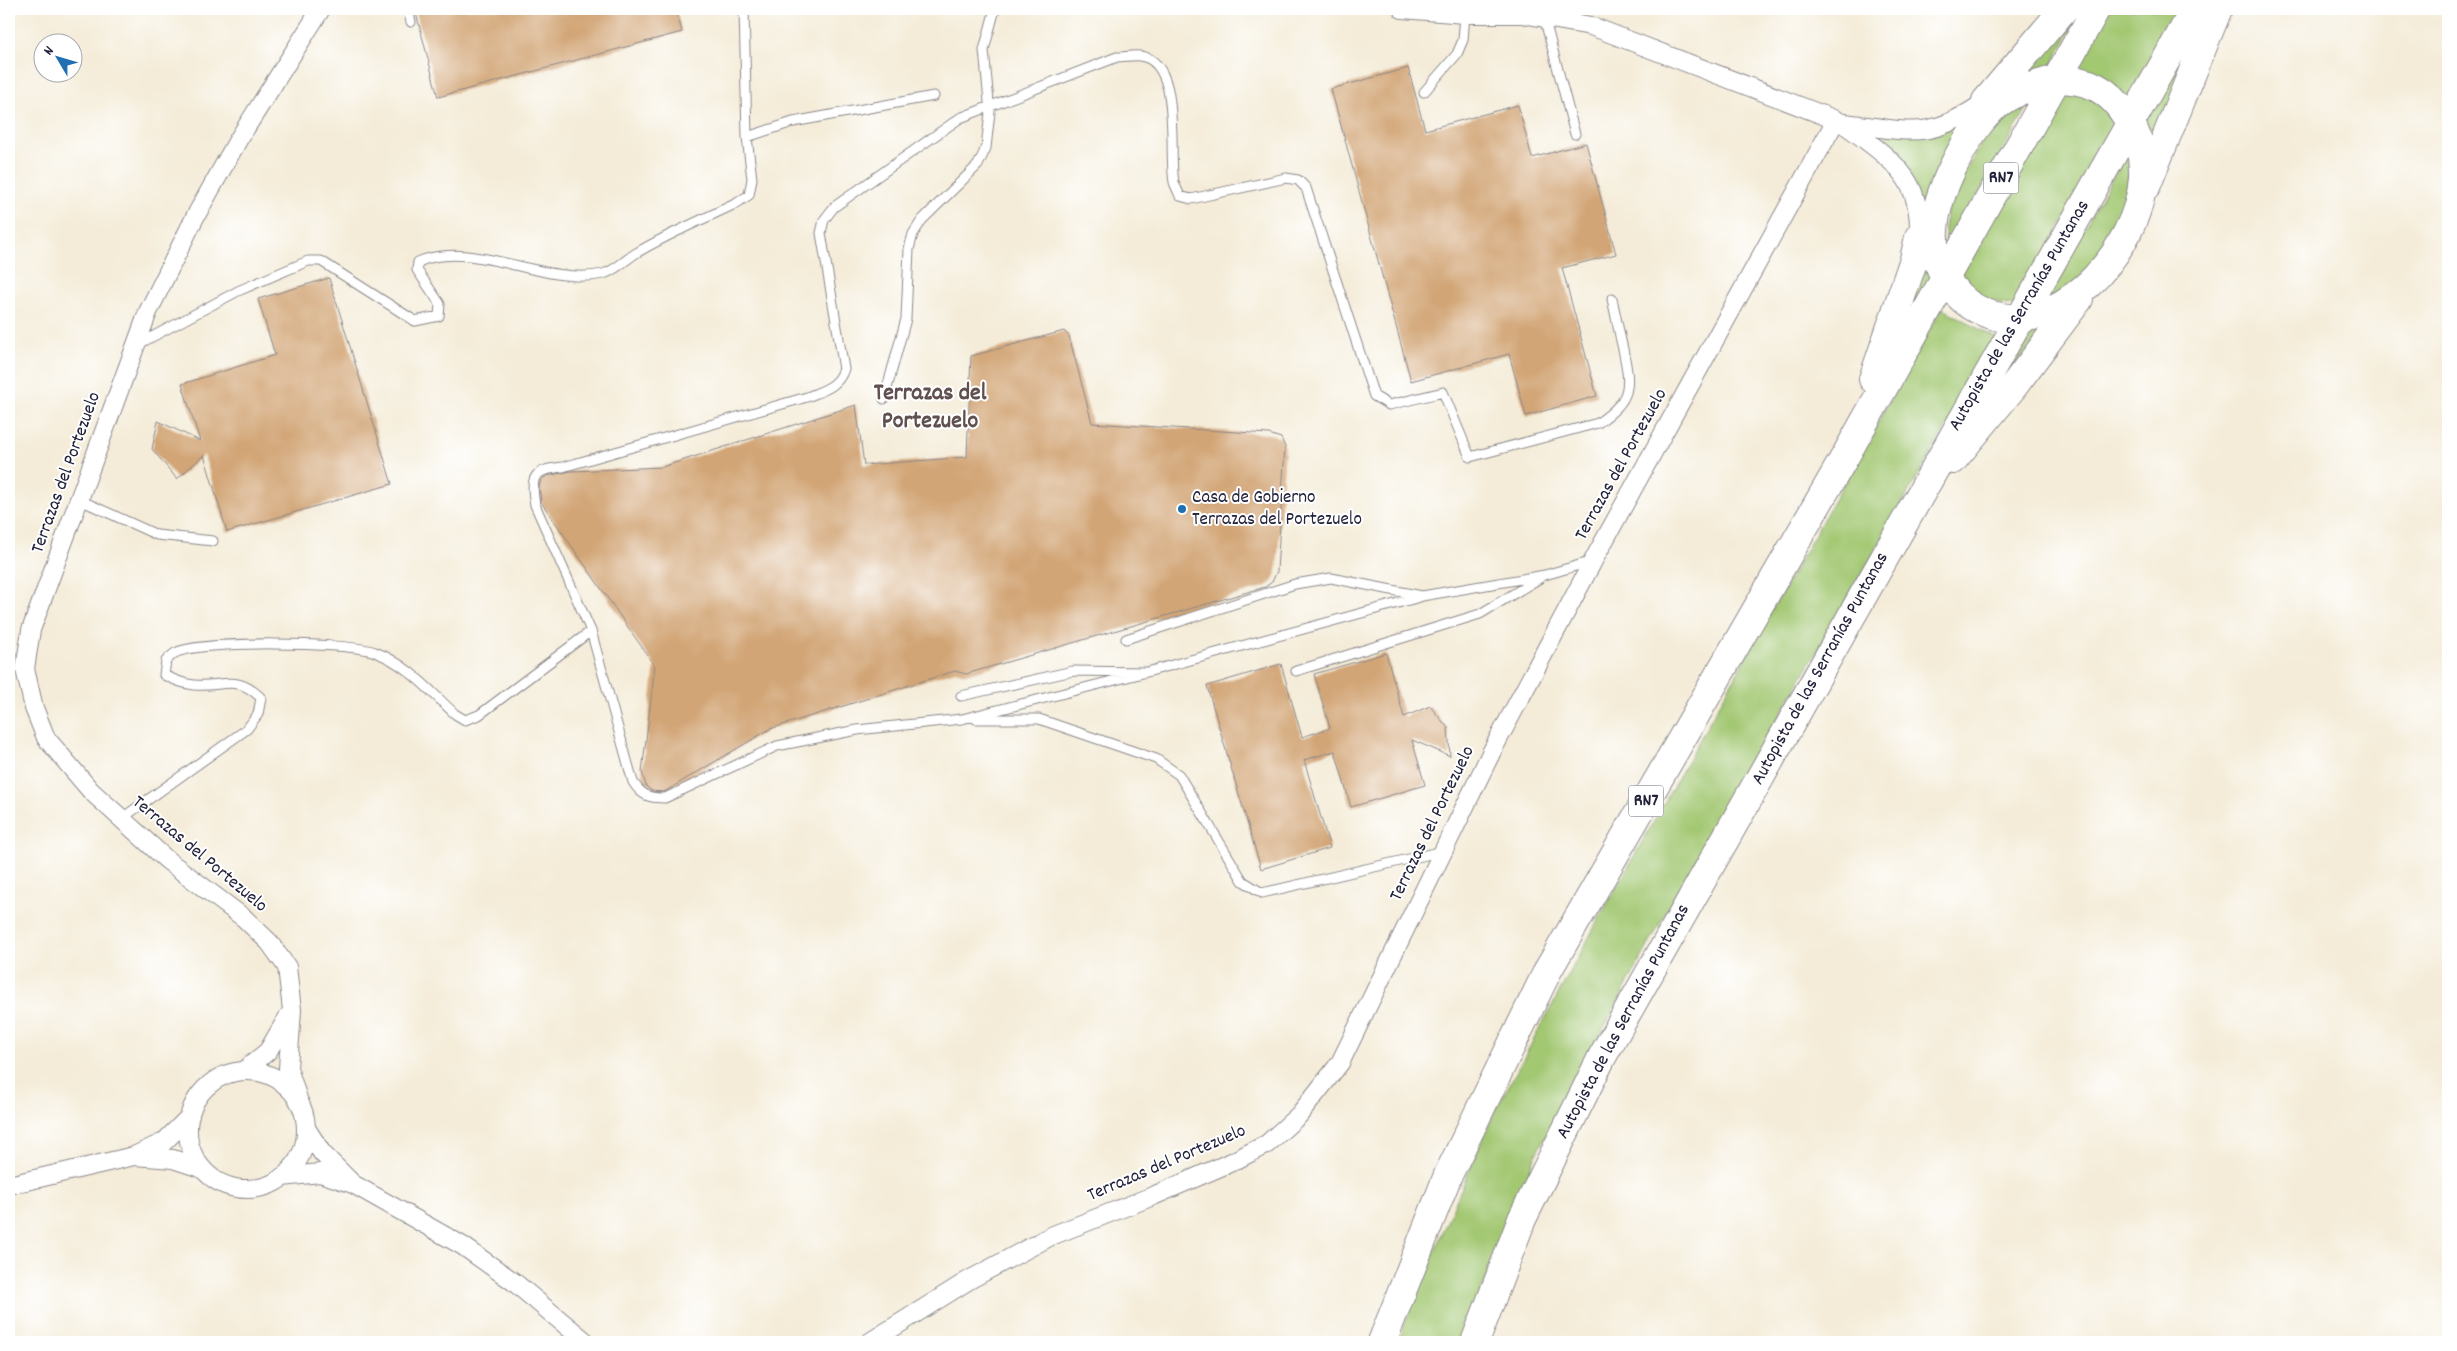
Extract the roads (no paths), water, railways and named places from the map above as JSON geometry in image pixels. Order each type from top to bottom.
[{"type":"highway","points":[[1843,460],[1914,259],[1926,237],[1955,165],[1989,104],[2064,9]]},
{"type":"highway","name":"RN7","points":[[1382,1342],[1448,1175],[1548,970],[1843,460],[2096,9]]},
{"type":"highway","name":"Autopista de las Serranías Puntanas","points":[[1474,1342],[1522,1219],[1602,1057],[2195,9]]},
{"type":"highway","points":[[1906,518],[2013,387],[2114,254],[2133,218],[2218,9]]},
{"type":"highway","points":[[1989,104],[2020,91],[2057,79],[2080,81],[2101,88],[2112,97],[2130,122],[2140,146],[2143,176],[2140,198],[2133,218]]},
{"type":"highway","points":[[1926,237],[1952,287],[1970,306],[1993,315],[2019,318],[2053,310],[2067,303],[2099,273]]},
{"type":"street","name":"Terrazas del Portezuelo","points":[[321,9],[238,140],[195,217],[148,312],[31,630],[25,669],[34,708],[46,738],[91,791],[167,860],[244,918],[269,942],[287,967],[292,1010],[288,1068],[306,1128],[322,1154],[353,1184]]},
{"type":"street","points":[[1402,9],[1499,12],[1544,17],[1591,26],[1839,122],[1903,132],[1924,130],[1953,122],[1989,104]]},
{"type":"street","name":"Terrazas del Portezuelo","points":[[870,1342],[969,1280],[1051,1236],[1162,1192],[1234,1161],[1267,1144],[1299,1115],[1340,1063],[1492,751],[1593,561],[1839,122]]},
{"type":"street","points":[[1839,122],[1893,162],[1908,180],[1926,237]]},
{"type":"street","name":"Terrazas del Portezuelo","points":[[244,1070],[268,1051],[292,1010]]},
{"type":"street","name":"Terrazas del Portezuelo","points":[[299,1102],[290,1088],[276,1078],[261,1072],[244,1070],[226,1075],[209,1084],[197,1098],[190,1116],[188,1134],[193,1153],[203,1169],[216,1180],[232,1187],[250,1189],[267,1186],[282,1177],[296,1164],[304,1147],[306,1128]]},
{"type":"street","name":"Terrazas del Portezuelo","points":[[9,1185],[134,1156],[164,1142],[190,1116]]},
{"type":"street","name":"Terrazas del Portezuelo","points":[[134,1156],[173,1159],[203,1169]]},
{"type":"street","name":"Terrazas del Portezuelo","points":[[282,1177],[320,1173],[353,1184],[463,1246],[514,1282],[586,1342]]},
{"type":"lane","points":[[408,9],[411,22]]},
{"type":"lane","points":[[136,345],[238,291],[308,261],[321,261],[415,321],[432,319],[439,316],[442,310],[417,270],[418,262],[425,259],[448,256],[470,257],[578,276],[604,274],[638,252],[748,195],[752,179],[747,137],[744,9]]},
{"type":"lane","points":[[884,399],[906,319],[909,249],[913,234],[922,220],[978,165],[986,148],[990,106],[984,69],[984,50],[995,9]]},
{"type":"lane","points":[[1424,92],[1457,54],[1463,40],[1465,12]]},
{"type":"lane","points":[[1544,17],[1575,134]]},
{"type":"lane","points":[[1443,851],[1262,893],[1243,881],[1178,775],[1156,759],[1039,719],[962,719],[857,730],[777,746],[665,798],[650,798],[639,791],[633,782],[591,631],[535,505],[532,486],[536,475],[543,469],[562,467],[807,396],[833,386],[841,379],[844,369],[820,232],[824,220],[834,207],[952,124],[990,106],[1117,57],[1142,56],[1151,61],[1157,66],[1168,86],[1174,183],[1180,196],[1190,199],[1286,178],[1298,180],[1306,188],[1374,396],[1389,405],[1443,392],[1470,457],[1598,423],[1614,412],[1621,403],[1629,380],[1612,300]]},
{"type":"lane","points":[[747,137],[793,122],[934,96]]},
{"type":"lane","points":[[80,500],[158,535],[213,540]]},
{"type":"lane","points":[[962,719],[1147,672],[1422,596],[1545,576],[1593,561]]},
{"type":"lane","points":[[1296,671],[1480,614],[1545,576]]},
{"type":"lane","points":[[1126,639],[1295,584],[1331,578],[1422,596]]},
{"type":"lane","points":[[122,819],[248,729],[258,714],[261,698],[250,687],[224,682],[195,685],[178,682],[164,675],[166,661],[175,653],[194,648],[252,643],[308,645],[373,651],[400,664],[455,714],[465,720],[479,715],[591,631]]},
{"type":"lane","points":[[961,696],[1073,671],[1147,672]]},
{"type":"place","name":"Casa de Gobierno Terrazas del Portezuelo","points":[[1182,509]]},
{"type":"district","name":"Terrazas del Portezuelo","points":[[930,408]]}]
